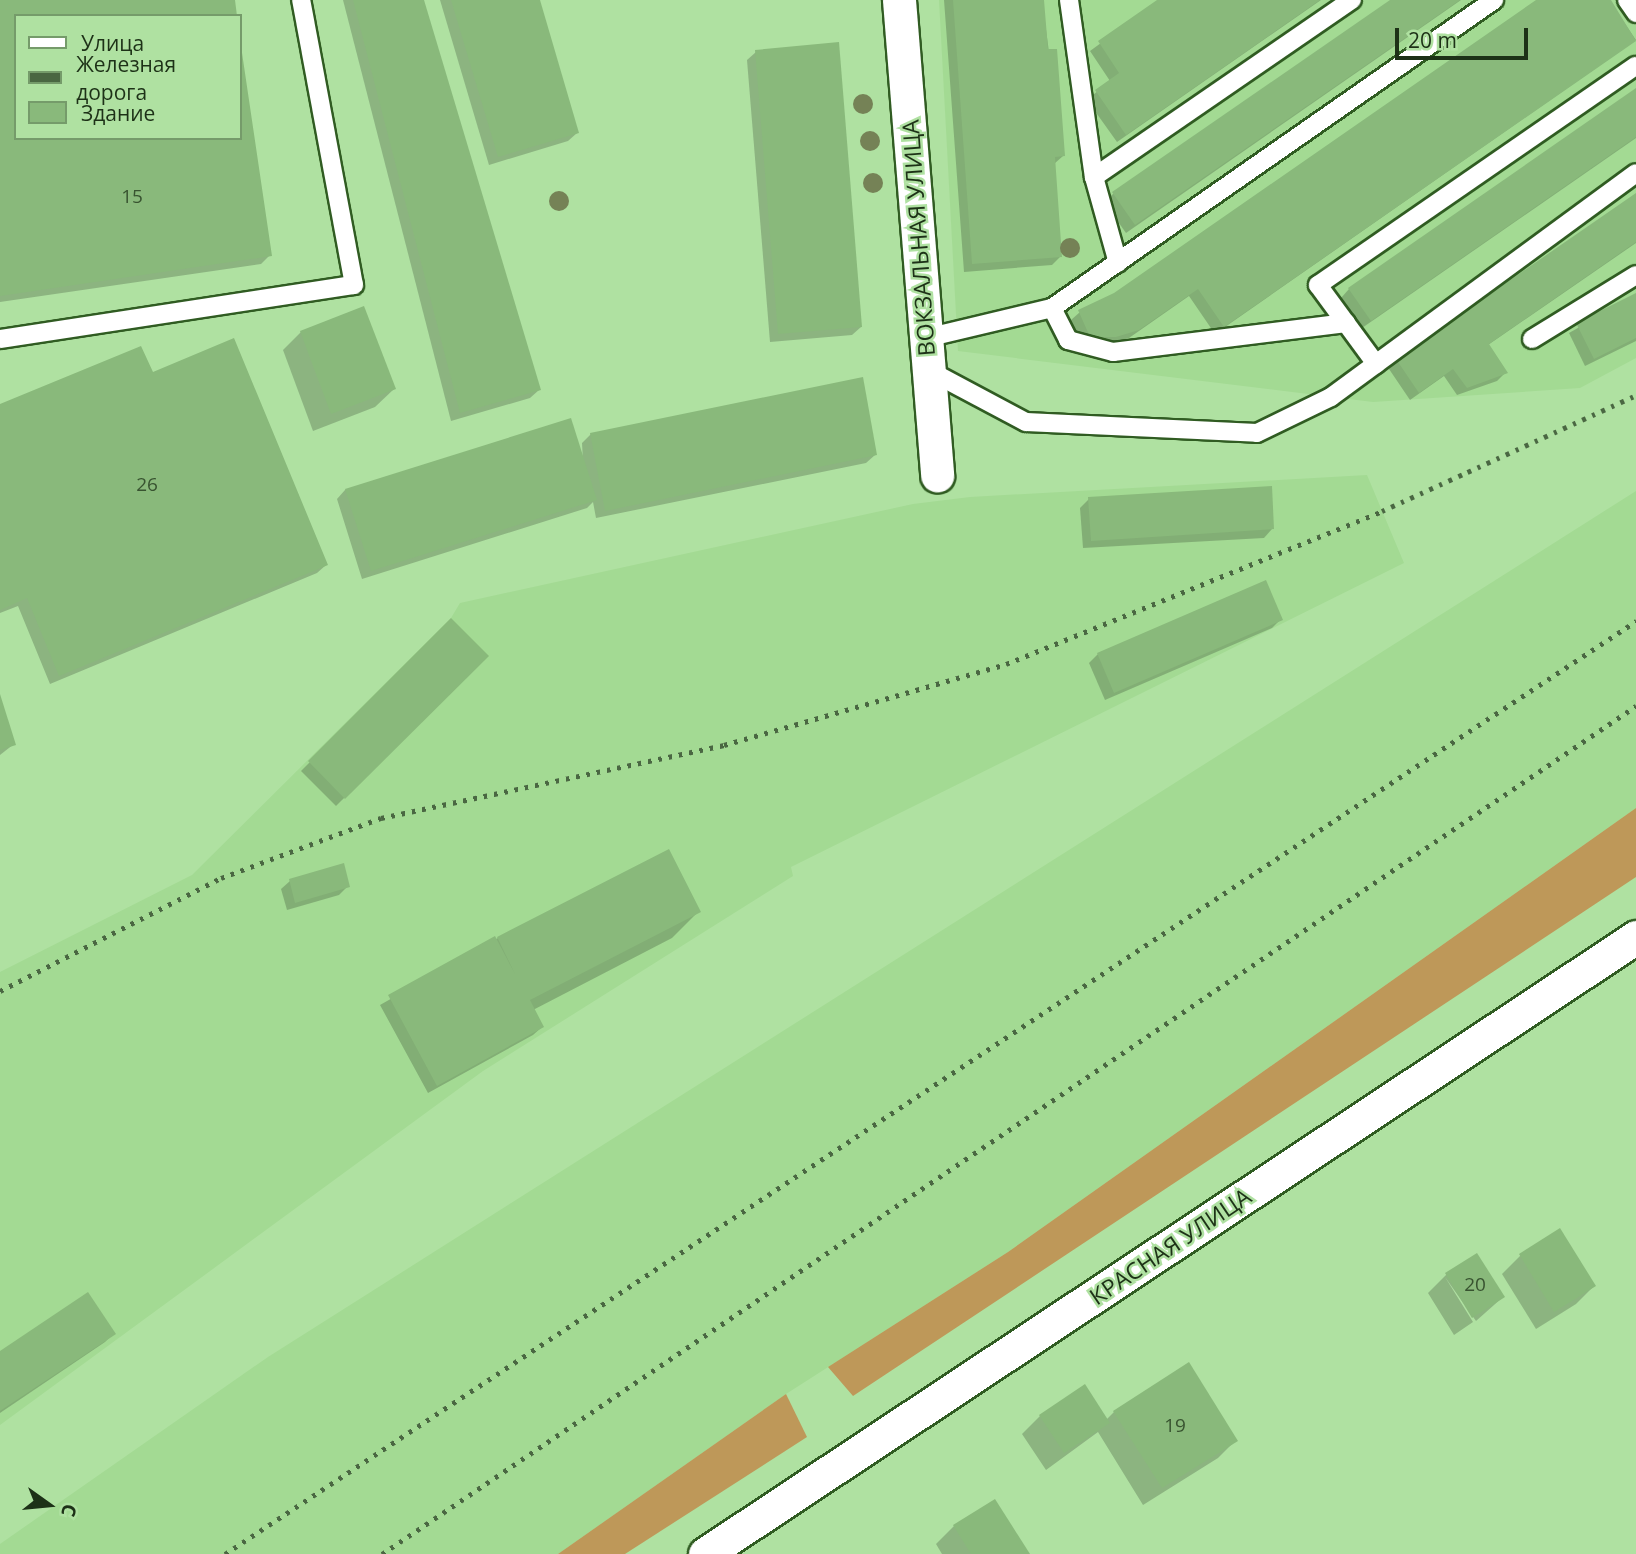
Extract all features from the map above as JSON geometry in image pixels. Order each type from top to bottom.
[{"type":"street","name":"ВОКЗАЛЬНАЯ УЛИЦА","points":[[899,0],[937,475]]},
{"type":"street","name":"КРАСНАЯ УЛИЦА","points":[[705,1554],[1636,937]]},
{"type":"lane","points":[[0,340],[354,285],[301,0]]},
{"type":"lane","points":[[1069,0],[1094,177],[1118,262]]},
{"type":"lane","points":[[1094,177],[1352,0]]},
{"type":"lane","points":[[927,354],[1052,308],[1494,0]]},
{"type":"lane","points":[[1627,0],[1636,13]]},
{"type":"lane","points":[[1376,364],[1318,285],[1636,66]]},
{"type":"lane","points":[[927,354],[1026,422],[1257,433],[1331,397],[1636,173]]},
{"type":"lane","points":[[1532,339],[1636,275]]},
{"type":"lane","points":[[1052,308],[1068,340],[1112,352],[1346,323]]},
{"type":"shaded area","points":[[939,0],[1636,0],[1636,358],[1580,388],[1373,402],[958,351]]},
{"type":"shaded area","points":[[1367,475],[1404,563],[791,867],[793,876],[483,1071],[0,1425],[0,972],[192,875],[451,618],[460,603],[913,504],[970,497]]},
{"type":"shaded area","points":[[1636,491],[1636,808],[1008,1252],[786,1394],[558,1554],[0,1554],[0,1544],[268,1357]]},
{"type":"shaded area","points":[[1636,808],[1636,877],[853,1396],[828,1367],[1008,1252]]},
{"type":"shaded area","points":[[786,1394],[807,1437],[625,1554],[558,1554]]},
{"type":"building","points":[[0,0],[235,0],[237,14],[14,14],[14,140],[242,140],[242,53],[272,256],[0,296]]},
{"type":"building","points":[[353,0],[424,0],[541,390],[460,413]]},
{"type":"building","points":[[451,0],[540,0],[579,133],[498,157]]},
{"type":"building","points":[[953,0],[1044,0],[1048,49],[1057,49],[1065,156],[1055,157],[1062,257],[972,264]]},
{"type":"building","points":[[1157,0],[1320,0],[1126,135],[1095,90],[1119,73],[1098,41]]},
{"type":"building","points":[[1390,0],[1460,0],[1135,225],[1112,192]]},
{"type":"building","points":[[1536,0],[1611,0],[1636,41],[1224,327],[1198,289],[1139,330],[1116,337],[1090,337],[1078,310],[1114,293]]},
{"type":"building","points":[[839,42],[862,327],[778,334],[755,50]]},
{"type":"building","points":[[1636,88],[1636,137],[1371,321],[1348,288]]},
{"type":"building","points":[[1636,193],[1636,242],[1489,344],[1508,373],[1467,388],[1453,369],[1419,393],[1396,359]]},
{"type":"building","points":[[1636,293],[1636,338],[1594,359],[1576,323]]},
{"type":"building","points":[[364,306],[396,389],[331,414],[300,331]]},
{"type":"building","points":[[234,338],[328,565],[59,676],[27,598],[0,610],[0,404],[141,346],[153,372]]},
{"type":"building","points":[[863,377],[877,455],[605,511],[590,433]]},
{"type":"building","points":[[571,418],[597,500],[371,571],[345,489]]},
{"type":"building","points":[[1272,486],[1274,529],[1091,541],[1088,497]]},
{"type":"building","points":[[1266,580],[1283,620],[1114,693],[1097,653]]},
{"type":"building","points":[[451,618],[489,656],[345,799],[308,761]]},
{"type":"building","points":[[0,694],[16,745],[0,750]]},
{"type":"building","points":[[669,849],[701,912],[530,1000],[544,1027],[437,1086],[388,995],[495,936],[515,974],[497,937]]},
{"type":"building","points":[[344,863],[350,887],[295,903],[289,879]]},
{"type":"building","points":[[1560,1228],[1596,1286],[1554,1312],[1519,1254]]},
{"type":"building","points":[[1477,1253],[1505,1297],[1472,1318],[1445,1273]]},
{"type":"building","points":[[88,1292],[116,1334],[0,1411],[0,1351]]},
{"type":"building","points":[[1189,1362],[1238,1441],[1162,1488],[1113,1411]]},
{"type":"building","points":[[1085,1384],[1110,1423],[1064,1453],[1039,1415]]},
{"type":"building","points":[[995,1499],[1030,1554],[971,1554],[953,1525]]},
{"type":"railway","points":[[0,991],[221,878],[381,818],[724,745],[1006,664],[1382,511],[1636,395]]},
{"type":"railway","points":[[225,1554],[1636,621]]},
{"type":"railway","points":[[382,1554],[1636,706]]}]
